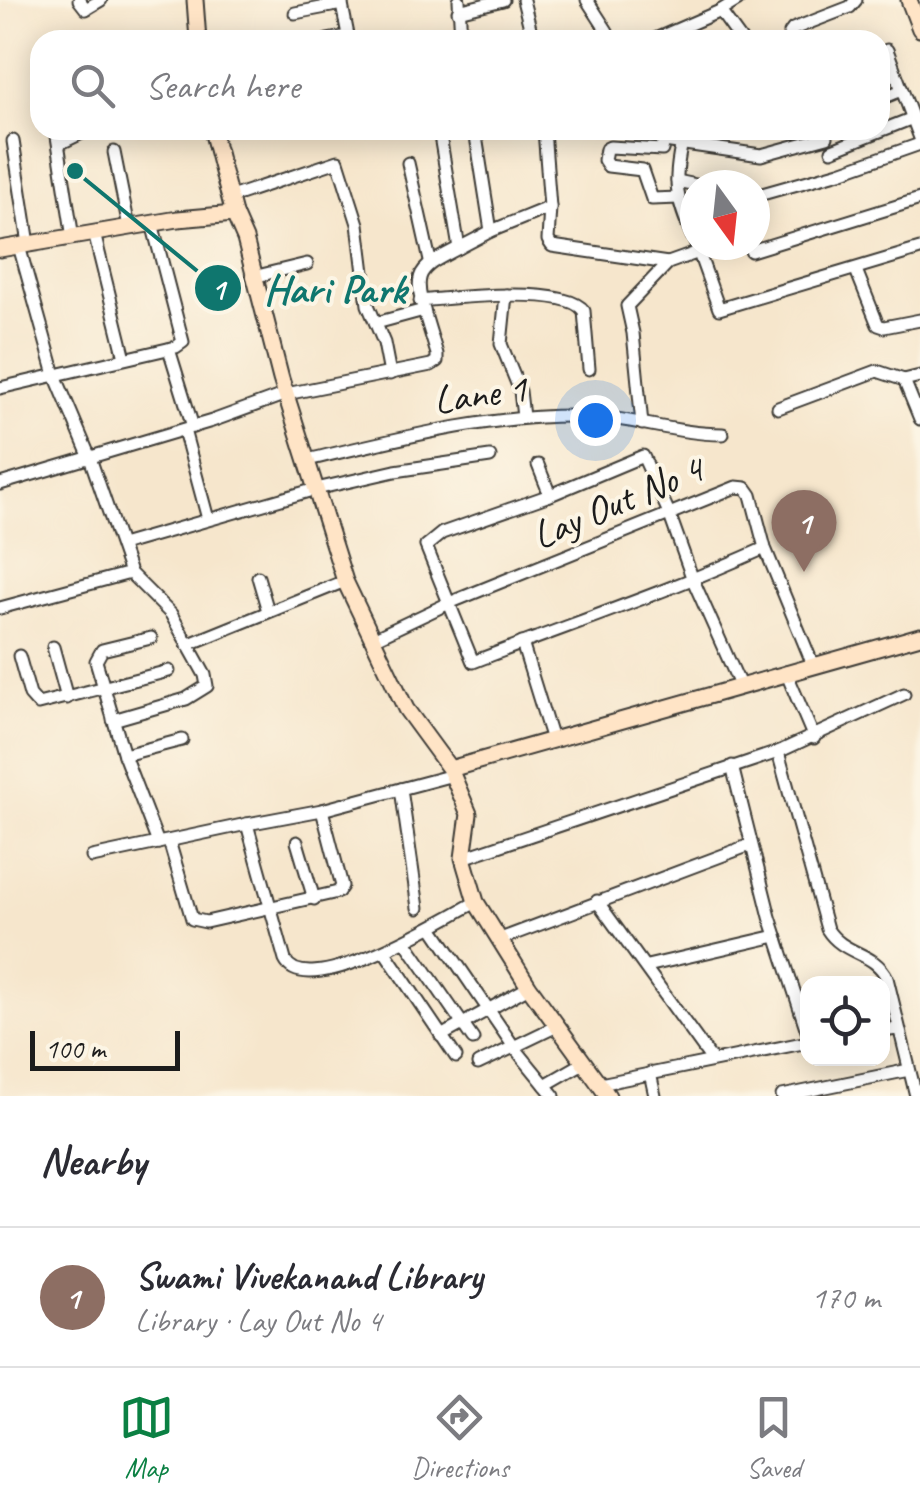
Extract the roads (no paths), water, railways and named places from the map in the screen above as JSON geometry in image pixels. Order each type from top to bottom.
[{"type":"main road","points":[[195,0],[197,30]]},
{"type":"main road","points":[[913,1],[920,28]]},
{"type":"main road","points":[[215,140],[286,394],[346,582],[406,709],[451,772],[469,814],[463,858],[476,902],[528,986],[604,1090]]},
{"type":"main road","points":[[0,249],[152,223],[234,214]]},
{"type":"main road","points":[[451,772],[740,685],[920,636]]},
{"type":"street","points":[[79,0],[86,9],[101,0]]},
{"type":"street","points":[[459,6],[503,0]]},
{"type":"street","points":[[523,0],[530,30]]},
{"type":"street","points":[[588,0],[607,30]]},
{"type":"street","points":[[687,30],[738,0]]},
{"type":"street","points":[[793,30],[850,7],[856,0]]},
{"type":"street","points":[[295,13],[342,2],[347,30]]},
{"type":"street","points":[[720,12],[734,30]]},
{"type":"street","points":[[770,192],[840,172],[920,141],[902,90],[890,72]]},
{"type":"street","points":[[890,95],[902,90]]},
{"type":"street","points":[[890,127],[913,118]]},
{"type":"street","points":[[58,140],[73,238]]},
{"type":"street","points":[[59,144],[67,140]]},
{"type":"street","points":[[441,140],[459,248]]},
{"type":"street","points":[[477,140],[492,231]]},
{"type":"street","points":[[545,140],[550,207],[548,240],[552,246],[668,263]]},
{"type":"street","points":[[672,140],[657,151],[610,148],[604,153],[608,166],[642,170],[652,198],[671,199],[680,210]]},
{"type":"street","points":[[671,199],[676,181],[674,140]]},
{"type":"street","points":[[684,140],[761,156],[808,140]]},
{"type":"street","points":[[828,140],[840,172]]},
{"type":"street","points":[[832,150],[857,140]]},
{"type":"street","points":[[12,141],[24,245],[56,375],[130,573],[171,614],[208,680],[203,690],[186,699],[114,720]]},
{"type":"street","points":[[114,152],[129,227]]},
{"type":"street","points":[[232,197],[338,161],[358,224],[368,305],[390,374]]},
{"type":"street","points":[[408,163],[430,262]]},
{"type":"street","points":[[676,181],[680,182]]},
{"type":"street","points":[[770,246],[920,199]]},
{"type":"street","points":[[0,484],[188,428],[286,394],[431,365],[436,361],[419,276],[430,262],[550,207]]},
{"type":"street","points":[[0,388],[180,345],[184,336],[152,223]]},
{"type":"street","points":[[94,233],[125,358]]},
{"type":"street","points":[[697,260],[719,309],[920,249]]},
{"type":"street","points":[[642,424],[627,306],[668,263],[680,257]]},
{"type":"street","points":[[253,277],[307,264]]},
{"type":"street","points":[[856,270],[878,324],[884,327],[920,320]]},
{"type":"street","points":[[376,323],[422,306],[506,295],[571,301],[581,306],[589,370]]},
{"type":"street","points":[[506,295],[502,344],[520,391],[524,417]]},
{"type":"street","points":[[169,349],[208,519]]},
{"type":"street","points":[[778,408],[878,371],[904,380],[920,376]]},
{"type":"street","points":[[904,380],[920,419]]},
{"type":"street","name":"Lane 1","points":[[307,460],[441,429],[524,417],[584,416],[694,434],[723,434]]},
{"type":"street","points":[[740,685],[692,580],[669,513],[643,456],[550,496],[442,533],[426,546],[473,662],[692,580],[765,548]]},
{"type":"street","points":[[121,545],[316,488],[490,457]]},
{"type":"street","points":[[538,465],[550,496]]},
{"type":"street","name":"Lay Out No 4","points":[[374,638],[736,487],[746,488],[752,496],[765,548],[814,665]]},
{"type":"street","points":[[0,608],[130,573]]},
{"type":"street","points":[[258,578],[268,611]]},
{"type":"street","points":[[187,644],[346,582]]},
{"type":"street","points":[[151,638],[102,650],[96,661],[124,754],[195,922],[333,895],[342,886],[322,810]]},
{"type":"street","points":[[522,643],[552,740]]},
{"type":"street","points":[[53,647],[67,698]]},
{"type":"street","points":[[19,656],[33,700],[38,704],[169,671]]},
{"type":"street","points":[[786,672],[814,738]]},
{"type":"street","points":[[463,858],[778,752],[904,694]]},
{"type":"street","points":[[124,754],[182,740]]},
{"type":"street","points":[[778,752],[826,929],[846,950],[866,956],[882,967],[916,1096]]},
{"type":"street","points":[[732,766],[750,845],[800,1010]]},
{"type":"street","points":[[92,856],[322,810],[451,772]]},
{"type":"street","points":[[401,789],[418,908]]},
{"type":"street","points":[[247,824],[285,960],[296,972],[344,965],[385,952],[476,902]]},
{"type":"street","points":[[297,842],[314,899]]},
{"type":"street","points":[[498,940],[750,845]]},
{"type":"street","points":[[597,901],[712,1060]]},
{"type":"street","points":[[432,927],[514,1047],[554,1096]]},
{"type":"street","points":[[647,966],[776,936]]},
{"type":"street","points":[[406,941],[473,1039]]},
{"type":"street","points":[[385,952],[456,1057]]},
{"type":"street","points":[[441,1036],[528,986]]},
{"type":"street","points":[[478,1064],[557,1026]]},
{"type":"street","points":[[890,1030],[898,1029]]},
{"type":"street","points":[[604,1090],[650,1074],[800,1044]]},
{"type":"street","points":[[545,1084],[585,1062]]},
{"type":"street","points":[[782,1096],[909,1070]]},
{"type":"street","points":[[650,1074],[655,1096]]},
{"type":"place","name":"Hari Park","points":[[75,171]]},
{"type":"place","name":"Swami Vivekanand Library","points":[[804,572]]}]
